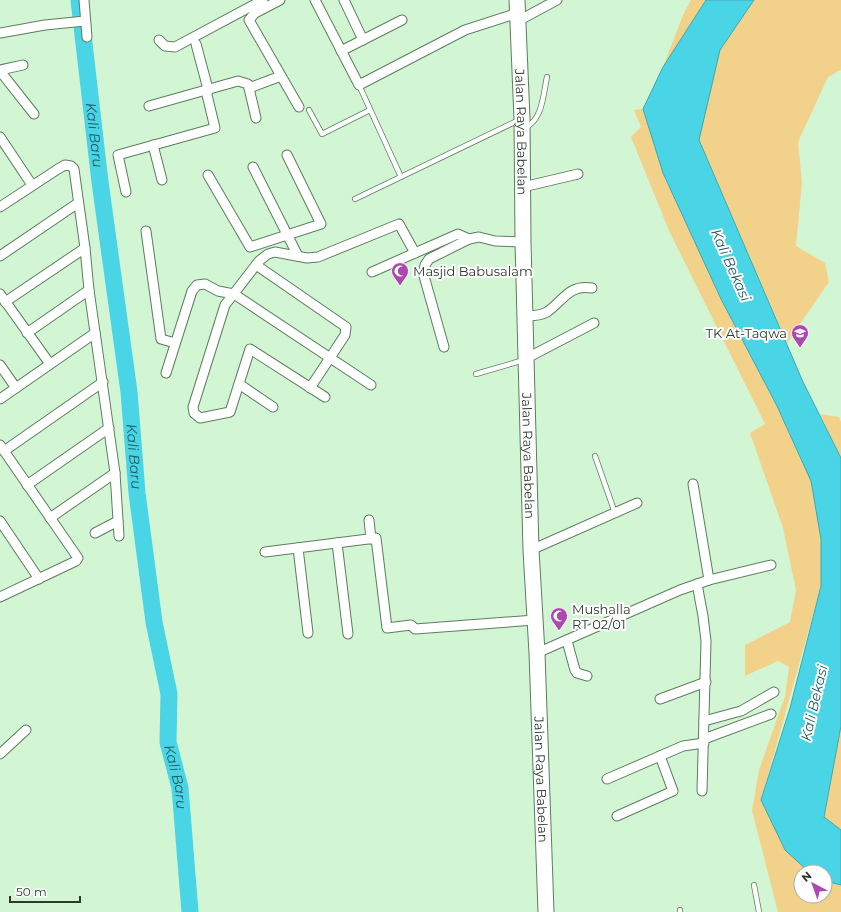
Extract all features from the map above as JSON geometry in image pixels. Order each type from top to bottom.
[{"type":"main road","name":"Jalan Raya Babelan","points":[[517,12],[522,124],[523,242],[531,550],[537,653],[546,912]]},
{"type":"street","points":[[84,0],[83,21],[87,37]]},
{"type":"street","points":[[159,40],[165,46],[175,47],[263,0]]},
{"type":"street","points":[[280,0],[254,12],[249,20],[299,107]]},
{"type":"street","points":[[314,0],[359,85],[464,30],[557,0]]},
{"type":"street","points":[[344,0],[363,40]]},
{"type":"street","points":[[341,51],[402,20]]},
{"type":"street","points":[[0,33],[46,25],[83,21]]},
{"type":"street","points":[[126,192],[118,154],[215,128],[206,95],[208,90],[196,44]]},
{"type":"street","points":[[23,65],[0,71],[34,114]]},
{"type":"street","points":[[249,88],[281,76]]},
{"type":"street","points":[[149,106],[238,81],[248,84],[256,118]]},
{"type":"street","points":[[0,137],[32,185]]},
{"type":"street","points":[[153,145],[162,180]]},
{"type":"street","points":[[208,175],[250,247],[321,224],[286,155]]},
{"type":"street","points":[[0,207],[65,165],[71,166],[74,169],[85,248],[94,334],[103,382],[115,473],[119,536]]},
{"type":"street","points":[[253,167],[298,256]]},
{"type":"street","points":[[523,187],[578,174]]},
{"type":"street","points":[[0,256],[78,203]]},
{"type":"street","points":[[324,397],[250,349],[230,412],[200,418],[194,412],[193,407],[225,305],[256,265],[268,254],[275,252],[318,258],[399,224],[416,253]]},
{"type":"street","points":[[146,231],[161,339],[175,343]]},
{"type":"street","points":[[372,272],[458,234],[469,239]]},
{"type":"street","points":[[444,347],[423,271],[425,265],[432,257],[469,239],[479,238],[495,241],[523,242]]},
{"type":"street","points":[[5,302],[85,248]]},
{"type":"street","points":[[256,265],[346,327],[345,335],[310,388]]},
{"type":"street","points":[[166,373],[192,291],[197,285],[205,284],[218,291],[234,294],[371,385]]},
{"type":"street","points":[[525,316],[539,315],[547,312],[576,289],[585,287],[592,288]]},
{"type":"street","points":[[27,333],[89,290]]},
{"type":"street","points":[[0,294],[50,364]]},
{"type":"street","points":[[527,358],[594,323]]},
{"type":"street","points":[[0,399],[94,334]]},
{"type":"street","points":[[0,365],[16,388]]},
{"type":"street","points":[[0,597],[76,561],[78,558],[2,448],[103,382]]},
{"type":"street","points":[[239,384],[273,407]]},
{"type":"street","points":[[27,485],[109,428]]},
{"type":"street","points":[[50,518],[115,473]]},
{"type":"street","points":[[693,484],[709,580]]},
{"type":"street","points":[[531,550],[637,503]]},
{"type":"street","points":[[368,520],[371,539]]},
{"type":"street","points":[[0,521],[39,579]]},
{"type":"street","points":[[95,533],[118,521]]},
{"type":"street","points":[[265,552],[376,538],[387,628],[411,626],[415,629],[535,620]]},
{"type":"street","points":[[337,543],[348,634]]},
{"type":"street","points":[[298,548],[308,633]]},
{"type":"street","points":[[537,653],[697,584],[771,565]]},
{"type":"street","points":[[697,584],[706,641],[702,791]]},
{"type":"street","points":[[567,641],[575,670],[578,673],[587,676]]},
{"type":"street","points":[[660,699],[706,682]]},
{"type":"street","points":[[704,721],[741,710],[774,692]]},
{"type":"street","points":[[607,779],[683,746],[704,741],[771,714]]},
{"type":"street","points":[[0,754],[26,730]]},
{"type":"street","points":[[617,816],[673,791],[660,756]]},
{"type":"lane","points":[[355,199],[401,176],[522,124],[532,124],[538,118],[546,77]]},
{"type":"lane","points":[[359,85],[401,176]]},
{"type":"lane","points":[[309,110],[322,134],[370,110]]},
{"type":"lane","points":[[476,374],[527,358]]},
{"type":"lane","points":[[595,456],[615,513]]},
{"type":"lane","points":[[754,885],[759,912]]},
{"type":"shaded area","points":[[691,0],[706,0],[663,67],[683,15]]},
{"type":"shaded area","points":[[754,0],[841,0],[841,70],[828,77],[798,142],[802,183],[796,246],[825,263],[829,282],[787,343],[699,140],[720,50]]},
{"type":"shaded area","points":[[643,109],[663,173],[721,299],[777,406],[811,481],[821,539],[821,586],[761,800],[785,850],[800,864],[793,864],[793,904],[833,904],[833,883],[841,885],[841,912],[778,912],[752,811],[759,770],[785,696],[789,667],[778,661],[745,676],[745,645],[790,622],[796,590],[783,528],[750,433],[765,424],[670,233],[631,137],[641,127],[634,110]]},
{"type":"shaded area","points":[[820,414],[839,417],[841,422],[841,458]]},
{"type":"shaded area","points":[[841,726],[841,830],[824,817]]},
{"type":"water","name":"Kali Bekasi","points":[[706,0],[754,0],[720,50],[699,140],[803,382],[841,458],[841,726],[824,817],[841,830],[841,885],[833,883],[833,864],[800,864],[785,850],[761,800],[790,708],[821,586],[821,539],[811,481],[777,406],[721,299],[663,173],[643,109],[663,67]]},
{"type":"waterway","name":"Kali Baru","points":[[79,0],[100,182],[129,392],[137,493],[154,622],[169,694],[168,742],[180,788],[190,912]]},
{"type":"place","name":"Masjid Babusalam","points":[[400,286]]},
{"type":"place","name":"TK At-Taqwa","points":[[800,348]]},
{"type":"place","name":"Mushalla RT 02/01","points":[[559,631]]}]
